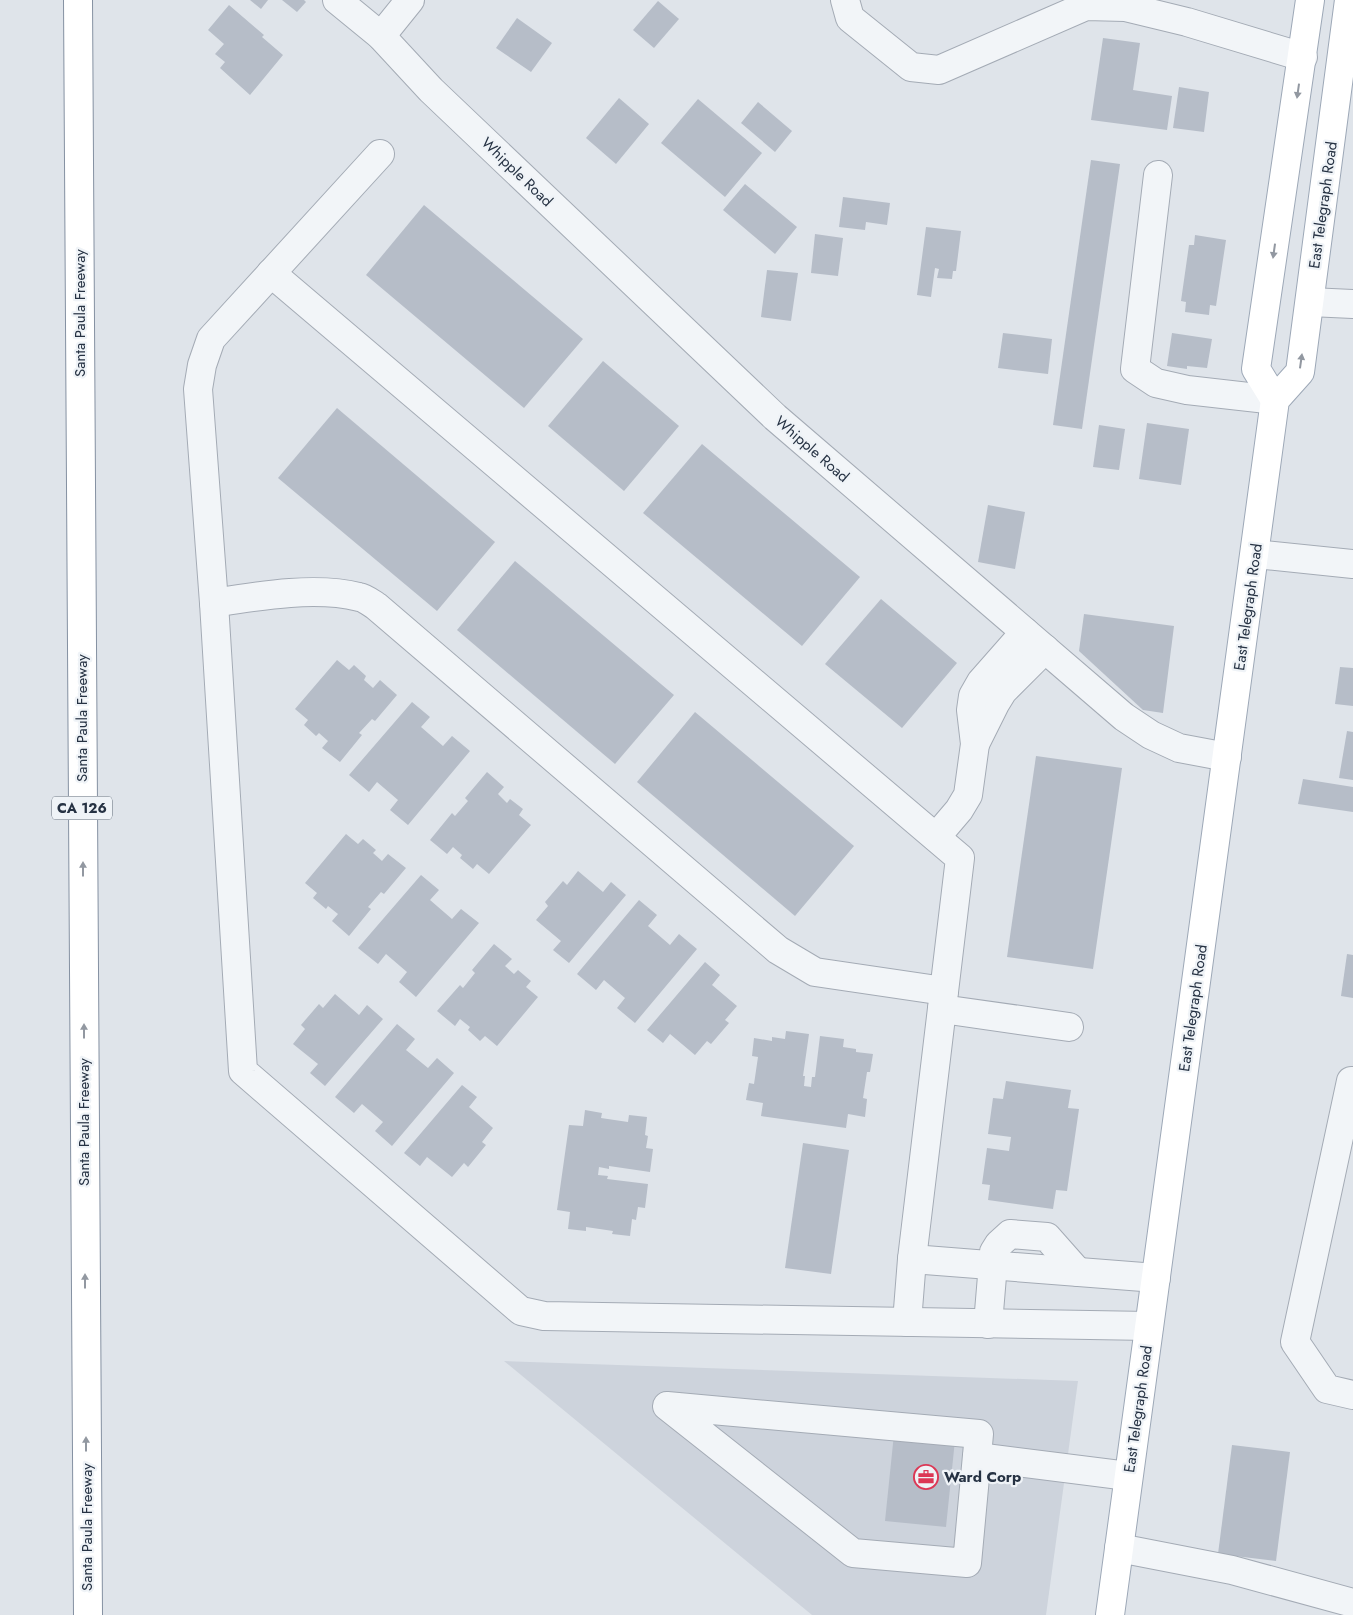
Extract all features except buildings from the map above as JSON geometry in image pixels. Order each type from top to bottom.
[{"type":"main road","name":"Santa Paula Freeway","points":[[78,0],[88,1615]]},
{"type":"main road","name":"East Telegraph Road","points":[[1110,1615],[1275,400],[1300,372],[1347,66],[1344,35],[1349,0]]},
{"type":"main road","points":[[1275,400],[1256,369],[1309,12]]},
{"type":"street","name":"Whipple Road","points":[[337,0],[381,36],[431,90],[775,418],[1124,718],[1151,735],[1179,748],[1227,757]]},
{"type":"street","points":[[381,36],[410,0]]},
{"type":"street","points":[[845,0],[850,18],[911,67],[939,70],[1086,6],[1125,7],[1187,22],[1303,57]]},
{"type":"street","points":[[380,154],[211,339],[202,364],[198,389],[214,603],[243,1071],[522,1311],[544,1316],[1149,1326]]},
{"type":"street","points":[[1158,176],[1135,369],[1156,384],[1187,390],[1275,400]]},
{"type":"street","points":[[271,273],[960,858],[912,1259],[907,1322]]},
{"type":"street","points":[[1310,302],[1353,304]]},
{"type":"street","points":[[1255,554],[1353,564]]},
{"type":"street","points":[[214,603],[272,594],[331,592],[361,597],[376,606],[778,950],[815,972],[1069,1027]]},
{"type":"street","points":[[936,837],[959,810],[968,795],[975,744],[972,710],[973,696],[980,682],[1035,641]]},
{"type":"street","points":[[1353,1082],[1351,1081],[1295,1342],[1327,1389],[1353,1395]]},
{"type":"street","points":[[988,1324],[994,1252],[998,1244],[1010,1234],[1047,1238],[1078,1272],[1156,1278]]},
{"type":"street","points":[[912,1259],[992,1266]]},
{"type":"street","points":[[667,1406],[978,1434],[977,1457],[967,1563],[853,1553],[667,1406]]},
{"type":"street","points":[[977,1457],[1128,1476]]},
{"type":"street","points":[[1118,1548],[1232,1570],[1353,1604]]},
{"type":"shaded area","points":[[504,1361],[1078,1381],[1046,1615],[812,1615]]},
{"type":"place","name":"Ward Corp","points":[[926,1477]]}]
